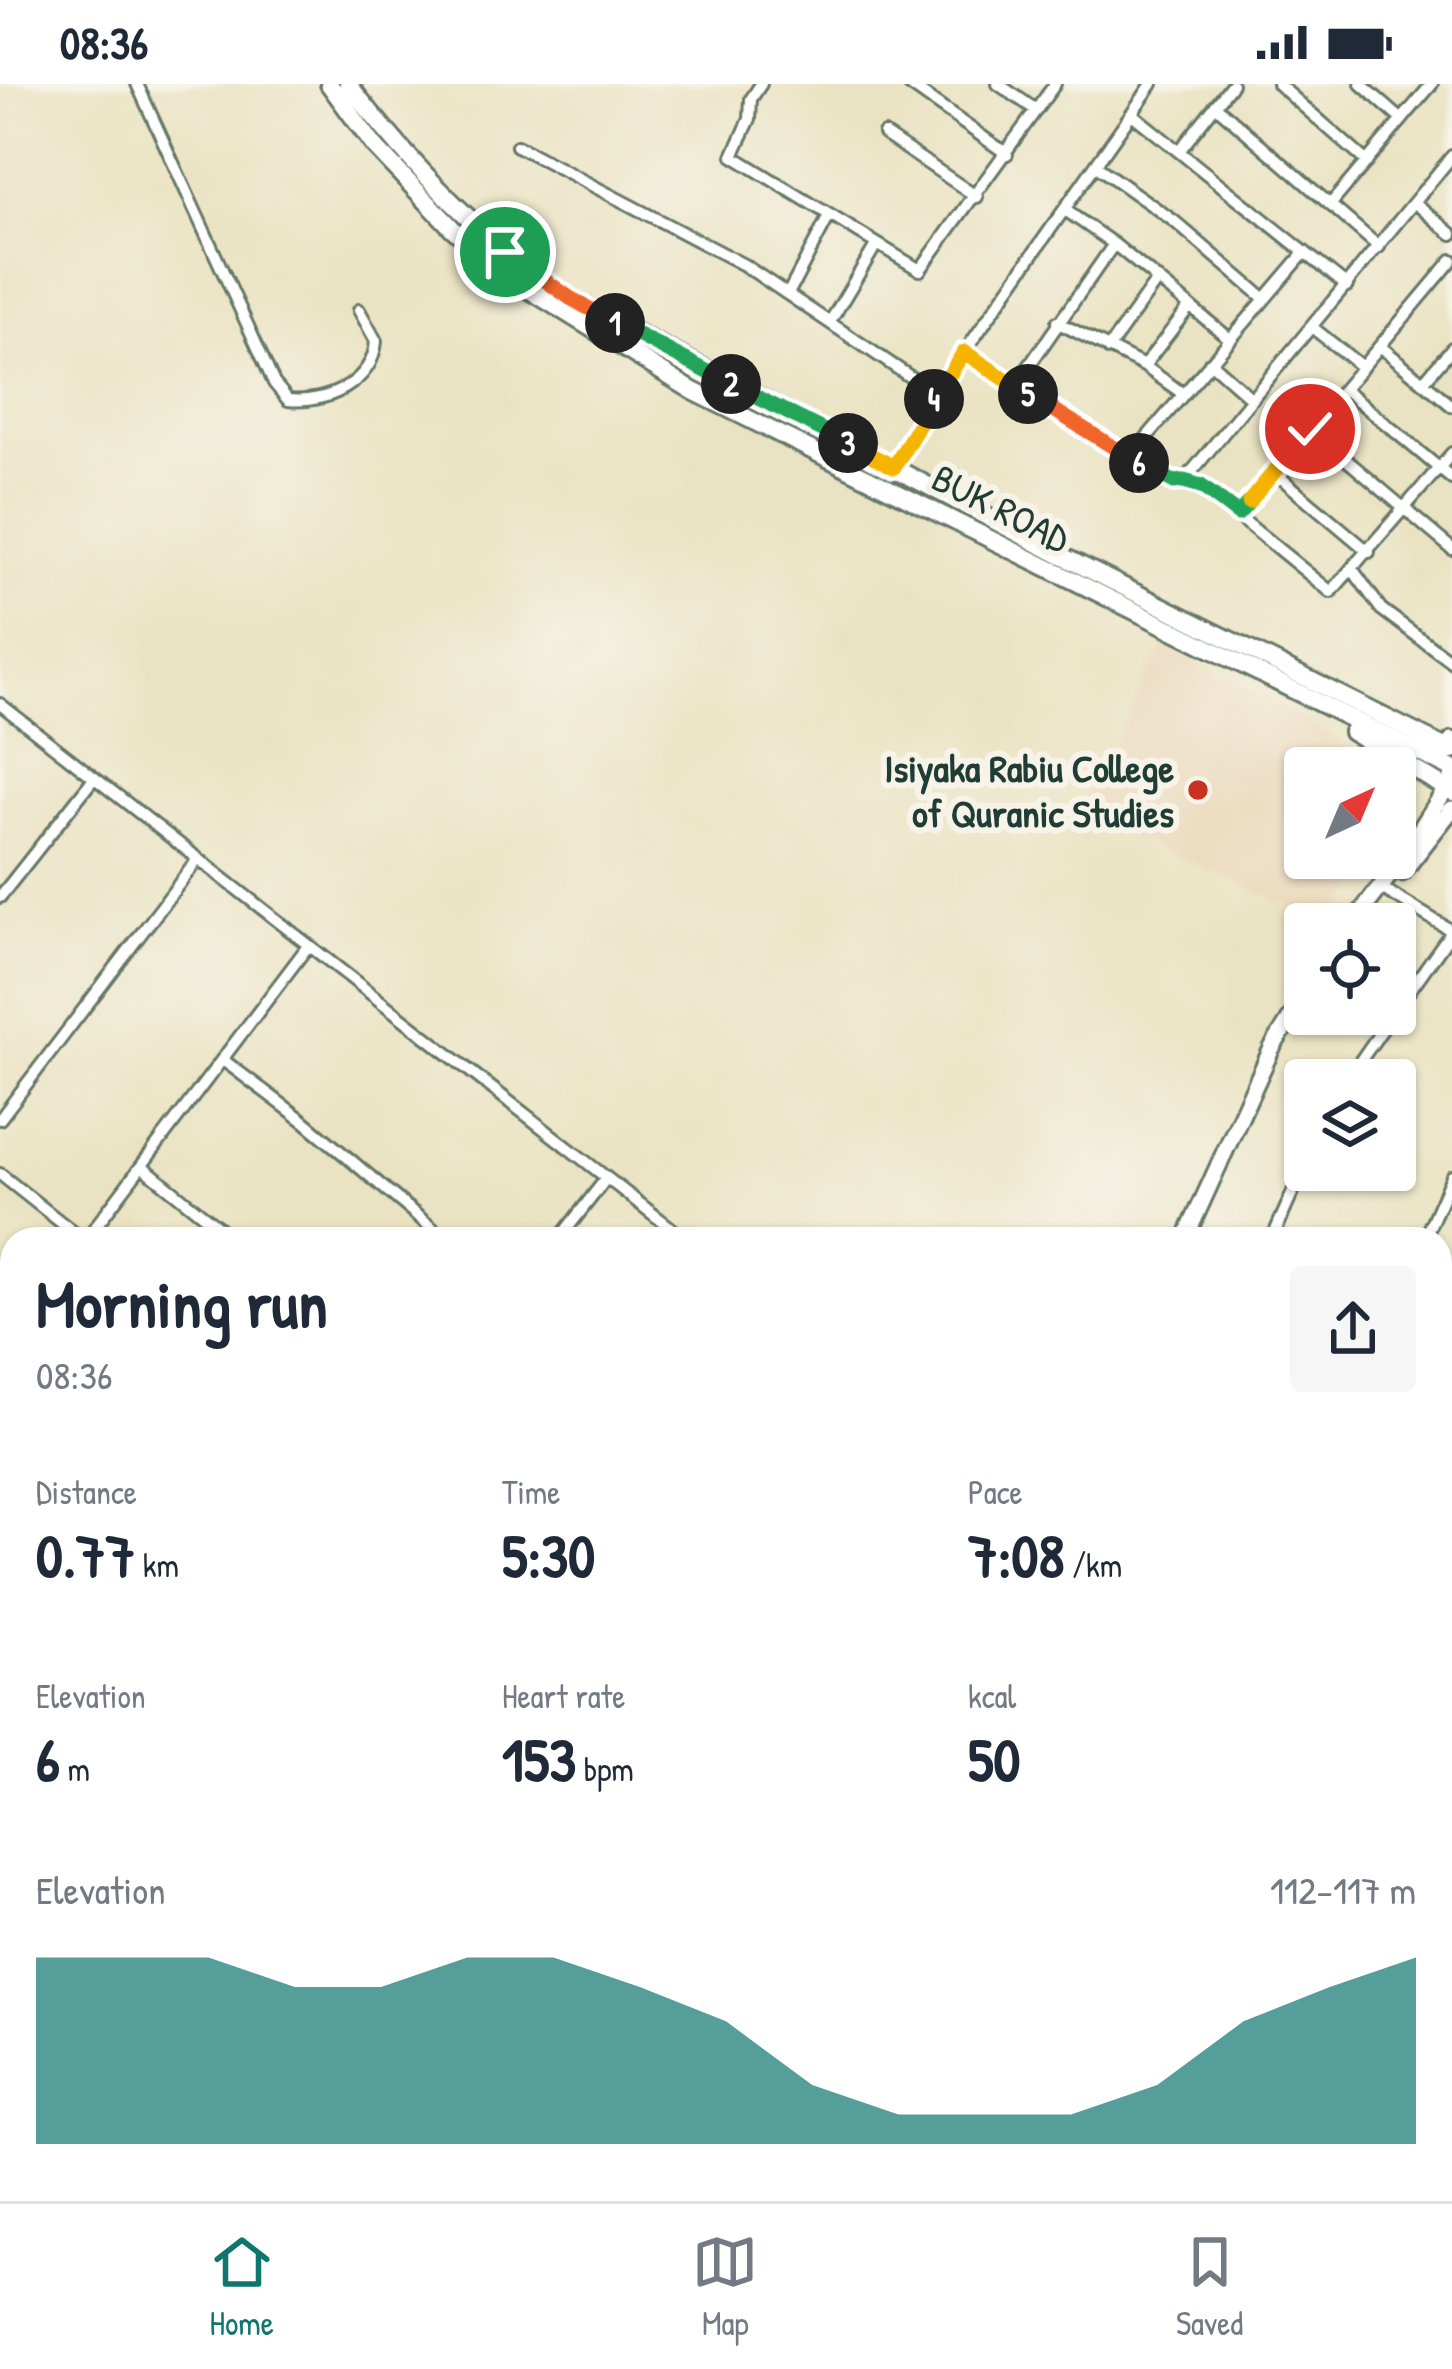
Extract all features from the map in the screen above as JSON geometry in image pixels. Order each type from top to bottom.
[{"type":"main road","name":"BUK ROAD","points":[[329,84],[375,147],[452,230],[510,278],[693,391],[1452,769]]},
{"type":"main road","name":"BUK ROAD","points":[[348,84],[436,189],[533,273],[668,352],[1452,751]]},
{"type":"main road","points":[[1191,621],[1211,626],[1452,740]]},
{"type":"main road","points":[[1202,644],[1229,668],[1450,786],[1376,903]]},
{"type":"main road","points":[[1371,903],[1452,809]]},
{"type":"main road","points":[[1190,1227],[1284,1029]]},
{"type":"main road","points":[[1200,1227],[1291,1035]]},
{"type":"street","points":[[137,84],[274,383],[288,400],[340,391],[370,367],[376,341],[359,310]]},
{"type":"street","points":[[760,84],[733,156],[920,270],[1055,84]]},
{"type":"street","points":[[908,84],[1006,154]]},
{"type":"street","points":[[998,84],[1036,110]]},
{"type":"street","points":[[884,485],[964,352],[1152,84]]},
{"type":"street","points":[[1180,150],[1232,84]]},
{"type":"street","points":[[1278,84],[1367,161]]},
{"type":"street","points":[[1361,84],[1402,120]]},
{"type":"street","points":[[1330,205],[1432,84]]},
{"type":"street","points":[[1215,105],[1379,247]]},
{"type":"street","points":[[1132,114],[1347,286]]},
{"type":"street","points":[[884,134],[976,196]]},
{"type":"street","points":[[517,146],[744,266],[937,394]]},
{"type":"street","points":[[1184,481],[1452,156]]},
{"type":"street","points":[[1096,166],[1174,221],[1265,298]]},
{"type":"street","points":[[1414,202],[1452,234]]},
{"type":"street","points":[[1065,209],[1230,339]]},
{"type":"street","points":[[788,294],[829,216]]},
{"type":"street","points":[[830,322],[876,244]]},
{"type":"street","points":[[1015,386],[1114,244]]},
{"type":"street","points":[[1130,457],[1305,252]]},
{"type":"street","points":[[1238,514],[1452,260]]},
{"type":"street","points":[[1108,349],[1158,279]]},
{"type":"street","points":[[1144,366],[1190,306]]},
{"type":"street","points":[[1057,322],[1144,366],[1182,392]]},
{"type":"street","points":[[1313,328],[1362,367]]},
{"type":"street","points":[[1380,346],[1452,406]]},
{"type":"street","points":[[1423,382],[1452,348]]},
{"type":"street","points":[[964,352],[1166,479],[1201,486],[1331,592],[1452,453]]},
{"type":"street","points":[[1210,362],[1252,399]]},
{"type":"street","points":[[1344,389],[1452,479]]},
{"type":"street","points":[[1310,429],[1452,549]]},
{"type":"street","points":[[1274,472],[1369,552]]},
{"type":"street","points":[[1353,570],[1396,623],[1452,662]]},
{"type":"street","points":[[0,704],[669,1227]]},
{"type":"street","points":[[0,897],[94,778]]},
{"type":"street","points":[[0,1119],[198,860]]},
{"type":"street","points":[[1384,889],[1452,931],[1416,981]]},
{"type":"street","points":[[94,1227],[308,946]]},
{"type":"street","points":[[224,1060],[431,1227]]},
{"type":"street","points":[[142,1166],[218,1227]]},
{"type":"street","points":[[0,1174],[68,1227]]},
{"type":"street","points":[[1429,1227],[1452,1176]]},
{"type":"street","points":[[568,1227],[605,1180]]},
{"type":"street","points":[[1277,1227],[1294,1191]]},
{"type":"shaded area","name":"Isiyaka Rabiu College of Quranic Studies","points":[[1164,645],[1352,747],[1284,747],[1284,879],[1362,879],[1346,903],[1284,903],[1079,812]]},
{"type":"place","name":"Isiyaka Rabiu College of Quranic Studies","points":[[1198,790]]},
{"type":"route","points":[[505,252],[570,298],[894,467],[964,352],[1166,479],[1201,486],[1238,514],[1310,429]]}]
